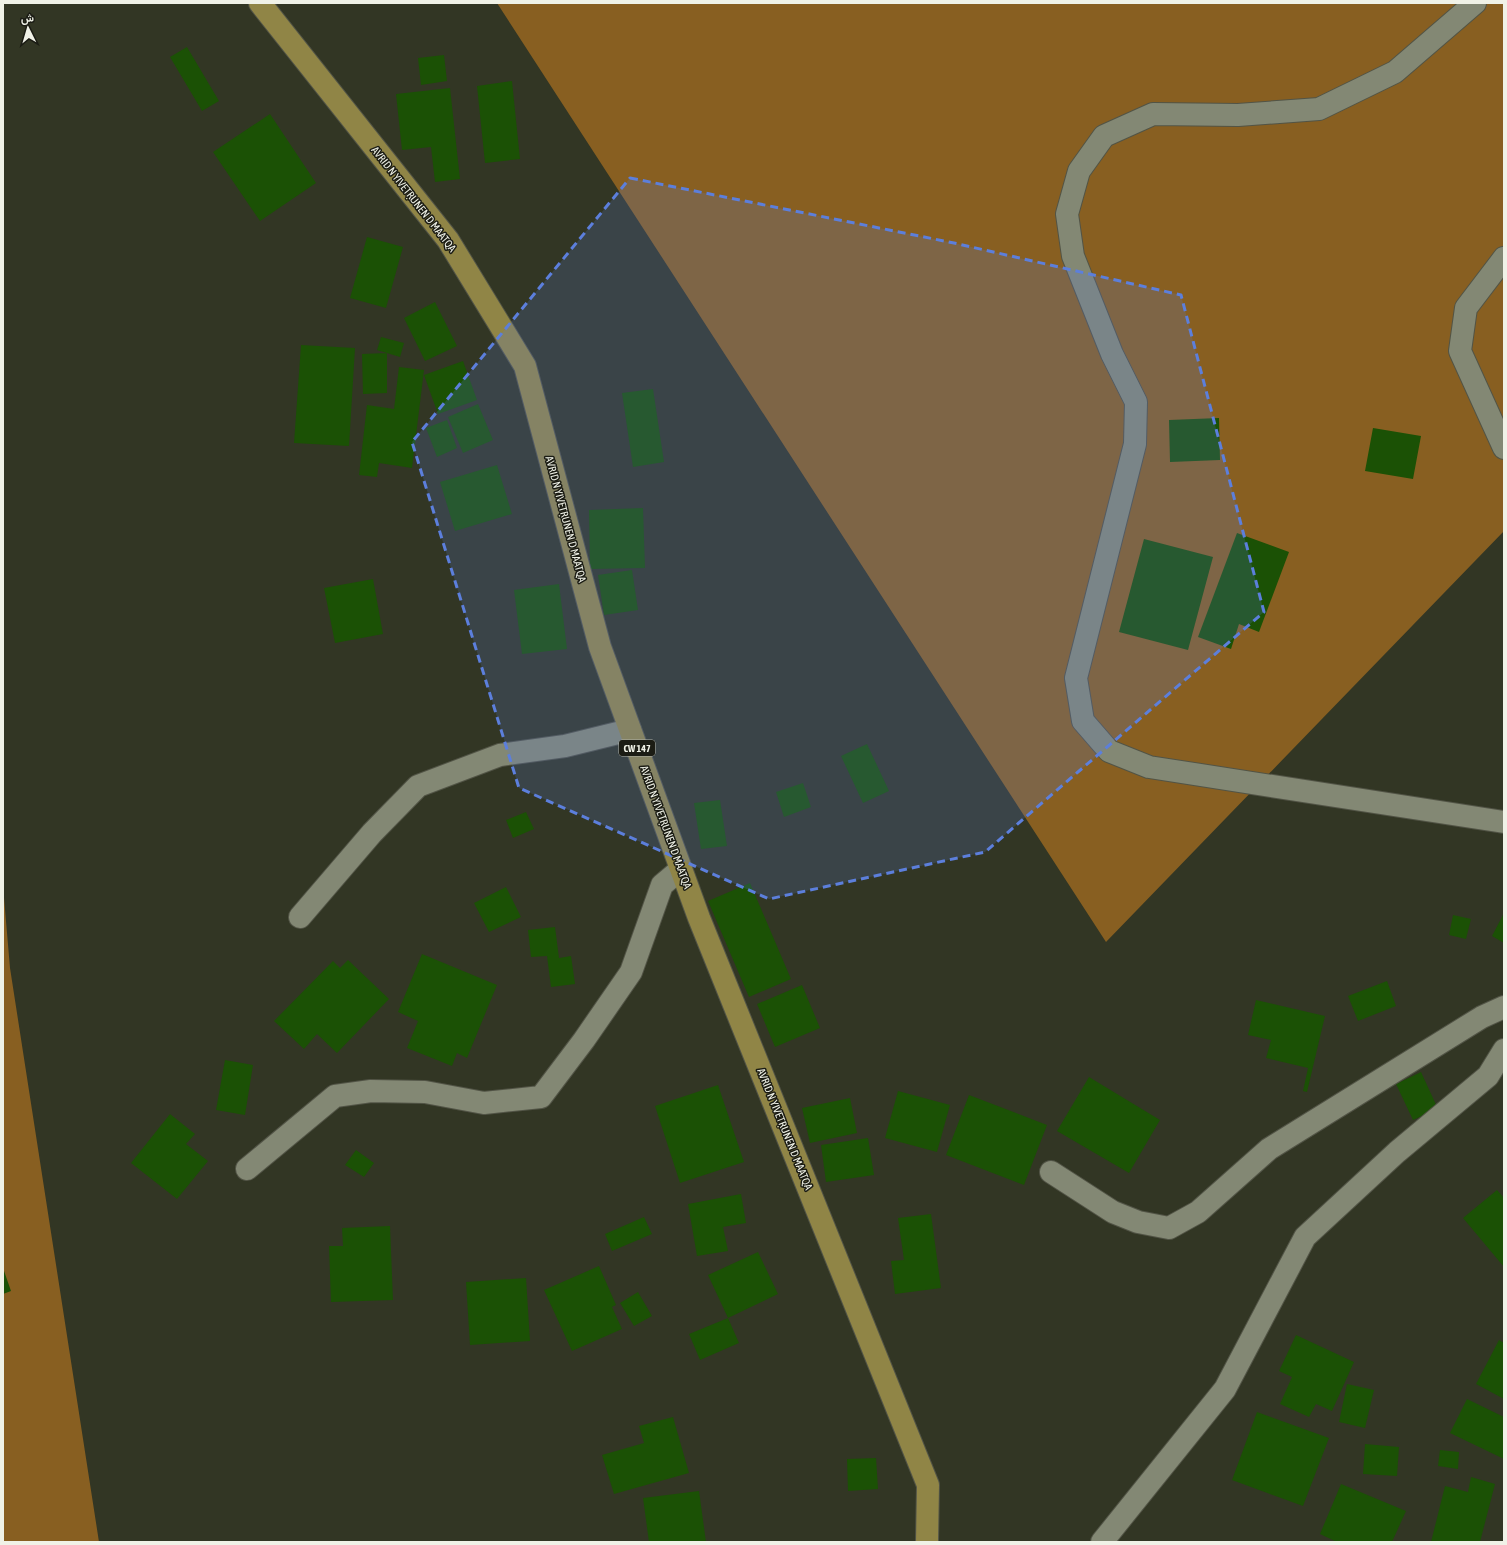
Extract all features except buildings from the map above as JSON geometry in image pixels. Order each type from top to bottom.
[{"type":"main road","name":"AVRID N YIVETṚUNEN D MAATQA","points":[[260,3],[448,240],[525,366],[600,647],[699,918],[928,1485],[927,1542]]},
{"type":"street","points":[[1475,3],[1395,72],[1319,109],[1238,115],[1153,114],[1104,136],[1079,171],[1066,214],[1073,256],[1112,354],[1136,402],[1135,444],[1076,678],[1083,721],[1109,751],[1150,768],[1504,822]]},
{"type":"street","points":[[1504,258],[1466,308],[1460,351],[1504,448]]},
{"type":"street","points":[[300,916],[372,833],[418,786],[500,755],[565,746],[630,730]]},
{"type":"street","points":[[246,1169],[335,1096],[371,1090],[425,1092],[484,1103],[541,1097],[584,1040],[631,972],[662,885],[681,869]]},
{"type":"street","points":[[1051,1172],[1113,1212],[1138,1222],[1169,1228],[1198,1212],[1269,1149],[1482,1017],[1504,1007]]},
{"type":"street","points":[[1102,1542],[1226,1389],[1304,1237],[1397,1152],[1488,1076],[1504,1050]]},
{"type":"highlighted area","points":[[630,178],[954,243],[1181,295],[1264,612],[985,852],[769,899],[519,788],[412,442]]},
{"type":"shaded area","points":[[497,3],[1504,3],[1504,531],[1106,942]]},
{"type":"shaded area","points":[[3,886],[10,968],[99,1542],[3,1542]]}]
